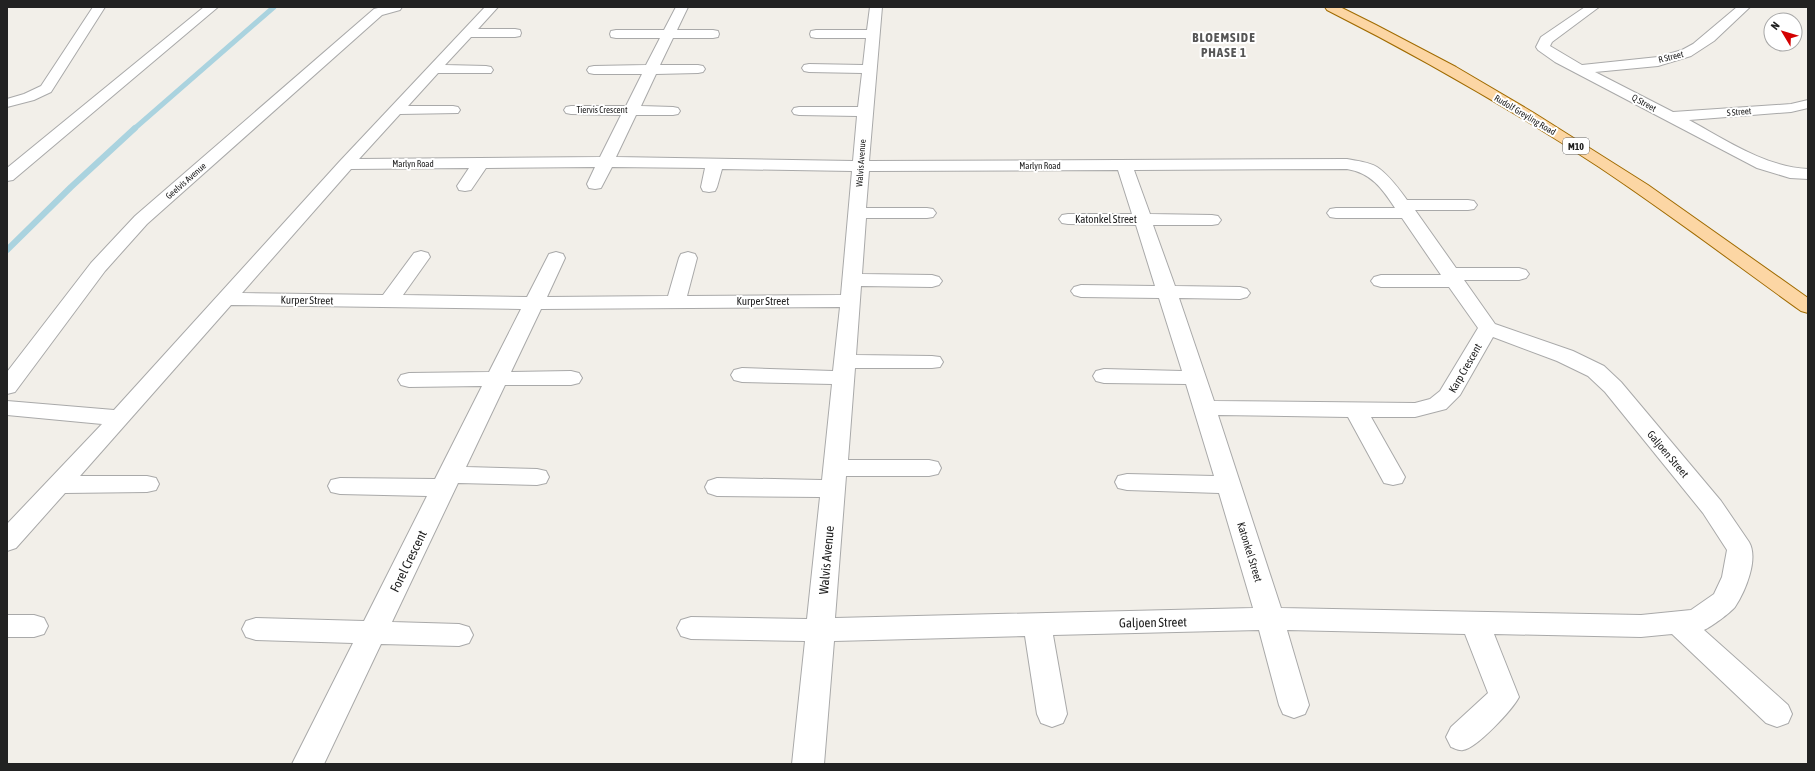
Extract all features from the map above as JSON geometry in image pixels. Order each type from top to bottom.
[{"type":"main road","name":"Rudolf Greyling Road","points":[[1331,7],[1470,82],[1564,138],[1644,190],[1808,307]]},
{"type":"street","points":[[7,103],[30,98],[46,89],[99,7]]},
{"type":"street","points":[[7,176],[212,7]]},
{"type":"street","name":"Geelvis Avenue","points":[[7,387],[98,267],[141,220],[378,12],[396,7]]},
{"type":"street","points":[[10,536],[120,418],[346,164],[492,7]]},
{"type":"street","name":"Tiervis Crescent","points":[[606,162],[682,7]]},
{"type":"street","name":"Walvis Avenue","points":[[808,764],[851,290],[865,112],[876,7]]},
{"type":"street","name":"Q Street","points":[[1593,7],[1546,40],[1544,47],[1560,59],[1763,165],[1790,173],[1808,174]]},
{"type":"street","name":"R Street","points":[[1581,69],[1659,61],[1685,54],[1698,47],[1744,7]]},
{"type":"street","points":[[468,33],[515,33]]},
{"type":"street","points":[[616,34],[713,34]]},
{"type":"street","points":[[816,34],[873,34]]},
{"type":"street","points":[[809,68],[869,70]]},
{"type":"street","points":[[434,69],[486,70]]},
{"type":"street","points":[[594,70],[698,69]]},
{"type":"street","name":"S Street","points":[[1670,117],[1791,108],[1808,104]]},
{"type":"street","points":[[396,110],[453,110]]},
{"type":"street","name":"Tiervis Crescent","points":[[572,110],[673,111]]},
{"type":"street","points":[[799,111],[865,112]]},
{"type":"street","points":[[595,184],[606,162]]},
{"type":"street","name":"Marlyn Road","points":[[346,164],[606,162],[861,166],[1347,164],[1363,167],[1372,171],[1392,191],[1405,209]]},
{"type":"street","points":[[465,186],[481,163]]},
{"type":"street","points":[[709,187],[716,163]]},
{"type":"street","name":"Katonkel Street","points":[[1125,166],[1205,408],[1270,619]]},
{"type":"street","points":[[1336,213],[1468,205]]},
{"type":"street","points":[[1405,209],[1488,328]]},
{"type":"street","points":[[857,213],[927,214]]},
{"type":"street","name":"Katonkel Street","points":[[1068,219],[1212,220]]},
{"type":"street","points":[[389,301],[421,257]]},
{"type":"street","points":[[534,303],[556,258]]},
{"type":"street","points":[[676,302],[688,258]]},
{"type":"street","points":[[1381,281],[1519,274]]},
{"type":"street","points":[[851,290],[932,282]]},
{"type":"street","name":"Kurper Street","points":[[226,299],[534,303],[676,302],[851,290]]},
{"type":"street","points":[[1081,291],[1240,293]]},
{"type":"street","name":"Forel Crescent","points":[[308,764],[534,303]]},
{"type":"street","name":"Karp Crescent","points":[[1205,408],[1415,410],[1438,404],[1449,395],[1488,328]]},
{"type":"street","name":"Galjoen Street","points":[[820,630],[1270,619],[1641,626],[1696,620],[1724,601],[1736,577],[1740,550],[1712,507],[1613,387],[1596,371],[1564,356],[1488,328]]},
{"type":"street","points":[[742,375],[844,370],[932,362]]},
{"type":"street","points":[[1104,376],[1195,378]]},
{"type":"street","points":[[409,380],[571,378]]},
{"type":"street","points":[[7,408],[120,418]]},
{"type":"street","points":[[1356,410],[1393,477]]},
{"type":"street","points":[[717,487],[834,479],[929,468]]},
{"type":"street","points":[[340,486],[536,477]]},
{"type":"street","points":[[1127,482],[1229,484]]},
{"type":"street","points":[[59,485],[147,484]]},
{"type":"street","points":[[1270,619],[1294,705]]},
{"type":"street","points":[[1678,622],[1777,714]]},
{"type":"street","points":[[1462,737],[1504,696],[1475,623]]},
{"type":"street","points":[[1036,625],[1052,714]]},
{"type":"street","points":[[7,626],[34,626]]},
{"type":"street","points":[[690,628],[820,630]]},
{"type":"street","points":[[256,629],[372,634],[459,635]]},
{"type":"waterway","points":[[134,129],[274,7]]},
{"type":"waterway","points":[[7,250],[71,187],[135,128]]},
{"type":"district","name":"BLOEMSIDE PHASE 1","points":[[1224,44]]}]
